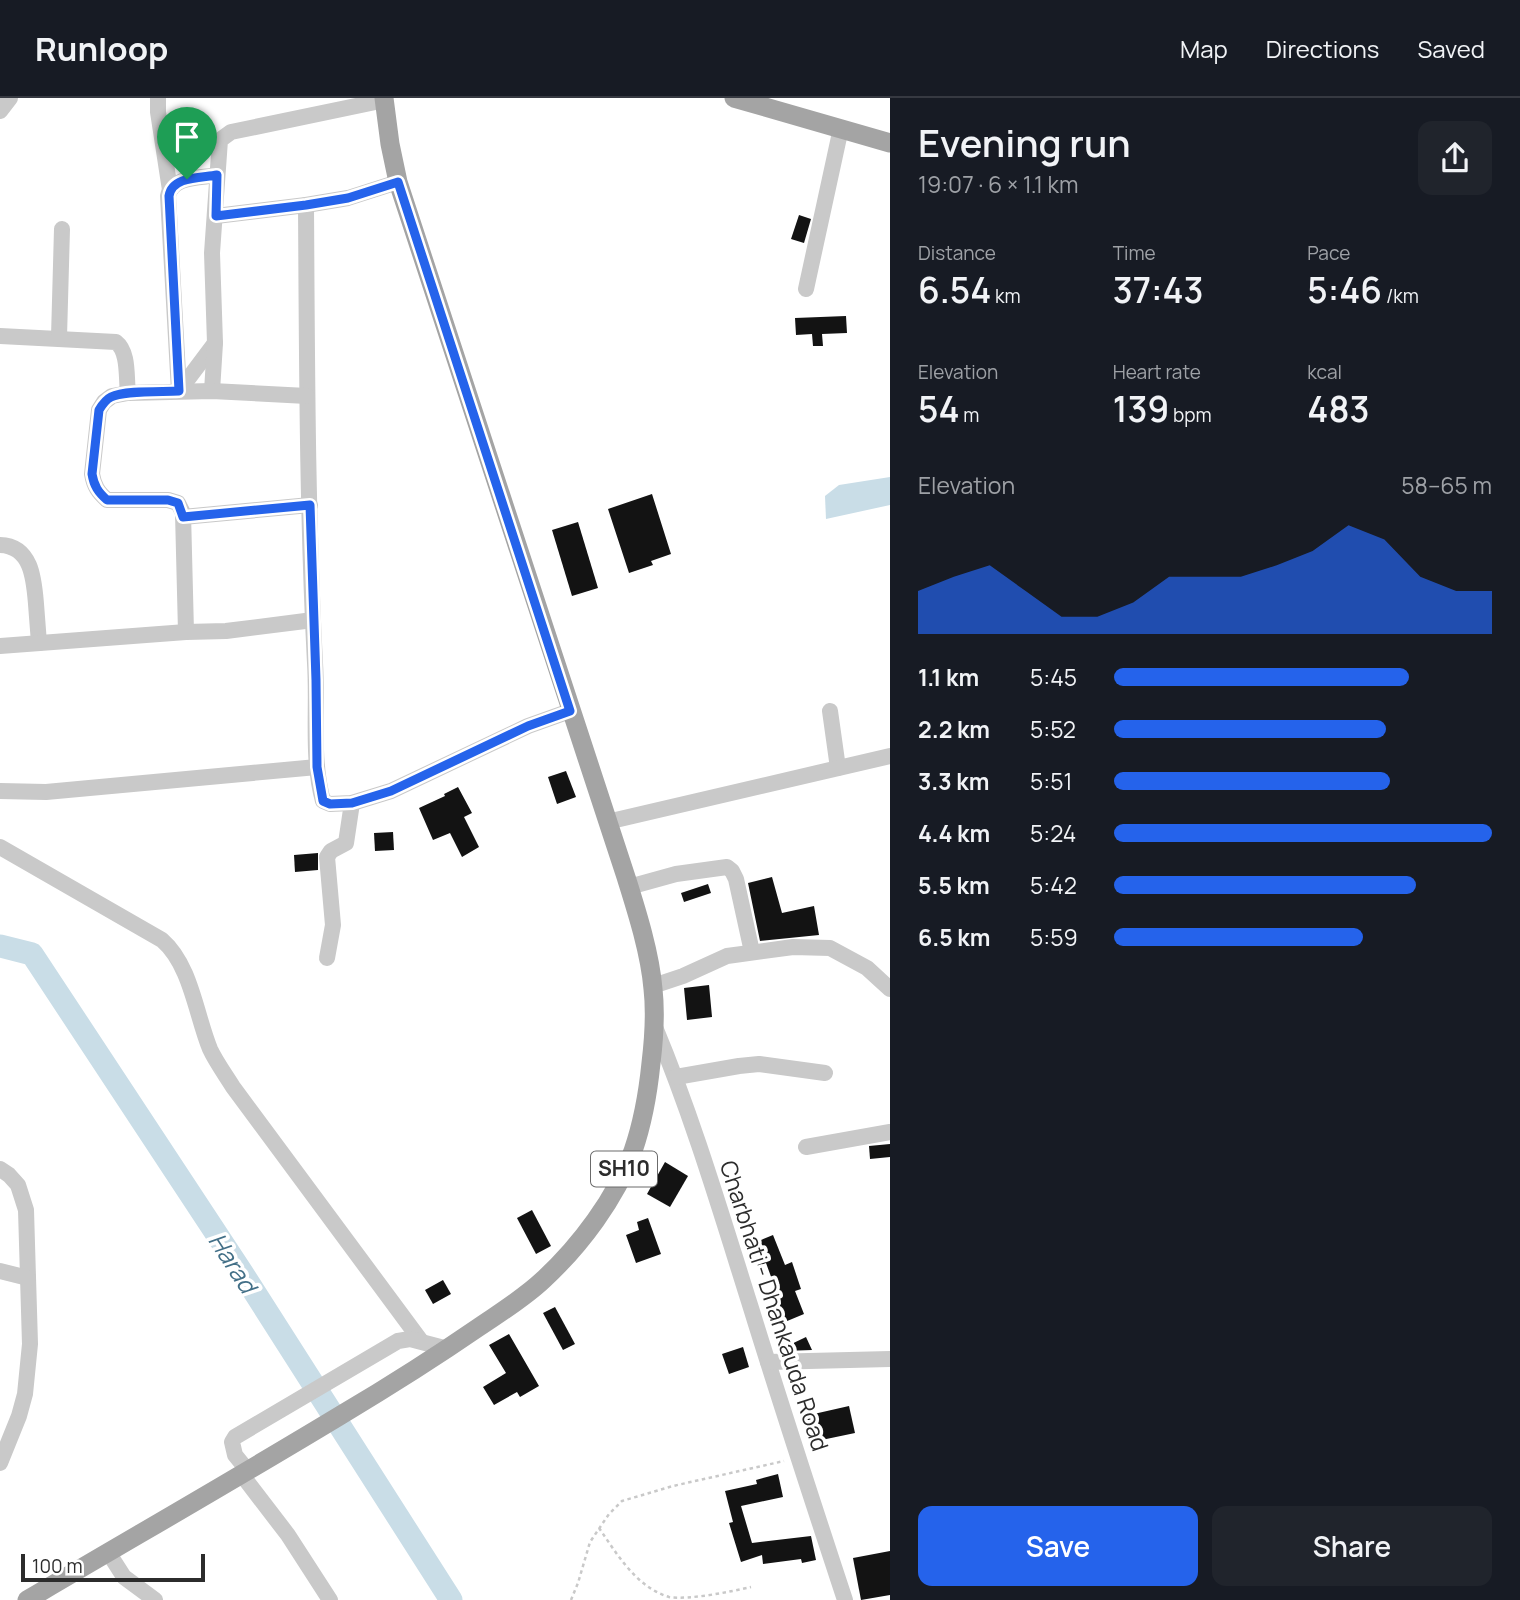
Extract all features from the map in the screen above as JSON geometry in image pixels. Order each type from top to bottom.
[{"type":"main road","points":[[734,98],[890,143]]},
{"type":"main road","name":"SH10","points":[[27,1600],[410,1374],[542,1282],[587,1233],[606,1203],[633,1152],[646,1102],[655,1027],[653,986],[643,935],[628,882],[398,182],[385,99]]},
{"type":"street","points":[[0,111],[10,98]]},
{"type":"street","points":[[158,98],[170,190],[179,391]]},
{"type":"street","points":[[212,391],[215,343],[212,253],[220,140],[231,132],[385,99]]},
{"type":"street","points":[[806,289],[841,128]]},
{"type":"street","points":[[170,190],[187,179],[217,175]]},
{"type":"street","points":[[216,216],[348,198],[398,182]]},
{"type":"street","points":[[306,205],[307,396],[317,767],[323,801],[330,804],[352,803],[391,791],[528,726],[570,711]]},
{"type":"street","points":[[59,337],[62,229]]},
{"type":"street","points":[[0,336],[116,342],[123,347],[128,393]]},
{"type":"street","points":[[179,391],[215,343]]},
{"type":"street","points":[[186,632],[183,517],[178,503],[168,500],[107,500],[98,492],[92,474],[99,410],[104,402],[113,396],[128,393],[212,391],[307,396]]},
{"type":"street","points":[[183,517],[310,505]]},
{"type":"street","points":[[0,545],[13,546],[20,552],[32,572],[39,643]]},
{"type":"street","points":[[0,646],[226,631],[313,620]]},
{"type":"street","points":[[830,711],[838,768]]},
{"type":"street","points":[[607,822],[890,756]]},
{"type":"street","points":[[0,791],[46,792],[317,767]]},
{"type":"street","points":[[327,958],[333,926],[327,857],[331,851],[346,844],[352,803]]},
{"type":"street","points":[[0,847],[170,947],[178,958],[188,983],[211,1051],[233,1087],[421,1341]]},
{"type":"street","points":[[628,882],[727,867],[736,879],[752,952]]},
{"type":"street","points":[[653,986],[727,957],[793,947],[830,948],[867,968],[890,989]]},
{"type":"street","name":"Charbhati - Dhankauda Road","points":[[655,1027],[676,1077],[845,1600]]},
{"type":"street","points":[[676,1077],[760,1064],[825,1073]]},
{"type":"street","points":[[806,1147],[890,1132]]},
{"type":"street","points":[[0,1169],[18,1185],[26,1210],[30,1344],[25,1394],[0,1463]]},
{"type":"street","points":[[0,1271],[28,1278]]},
{"type":"street","points":[[330,1600],[288,1535],[251,1470],[235,1455],[232,1443],[235,1437],[398,1341],[410,1339],[448,1349]]},
{"type":"street","points":[[768,1362],[890,1359]]},
{"type":"street","points":[[108,1552],[124,1577],[155,1600]]},
{"type":"path","points":[[571,1600],[590,1542],[609,1514],[622,1502],[673,1486],[798,1457]]},
{"type":"path","points":[[599,1528],[636,1577],[669,1597],[704,1597],[751,1587]]},
{"type":"water","points":[[890,477],[890,505],[826,519],[825,496],[839,485]]},
{"type":"building","points":[[799,215],[811,219],[804,243],[791,239]]},
{"type":"building","points":[[846,316],[847,333],[822,334],[823,346],[813,346],[812,334],[796,335],[795,318]]},
{"type":"building","points":[[652,494],[671,554],[651,561],[653,565],[629,573],[608,509]]},
{"type":"building","points":[[578,522],[598,588],[572,596],[552,530]]},
{"type":"building","points":[[566,771],[576,797],[557,804],[548,777]]},
{"type":"building","points":[[458,787],[472,813],[464,817],[479,847],[462,857],[450,833],[433,840],[419,808]]},
{"type":"building","points":[[393,832],[394,850],[375,851],[374,833]]},
{"type":"building","points":[[318,853],[318,870],[295,872],[294,855]]},
{"type":"building","points":[[772,877],[782,913],[814,906],[819,935],[760,941],[748,883]]},
{"type":"building","points":[[708,884],[711,893],[684,902],[681,893]]},
{"type":"building","points":[[709,985],[712,1017],[687,1020],[684,988]]},
{"type":"building","points":[[890,1144],[890,1157],[870,1159],[869,1146]]},
{"type":"building","points":[[665,1162],[688,1176],[670,1207],[647,1194]]},
{"type":"building","points":[[532,1210],[551,1246],[536,1254],[517,1218]]},
{"type":"building","points":[[648,1218],[661,1254],[636,1263],[626,1235],[639,1230],[637,1222]]},
{"type":"building","points":[[773,1235],[785,1265],[792,1262],[801,1289],[795,1291],[804,1314],[780,1324],[773,1307],[781,1304],[766,1263],[758,1266],[749,1245]]},
{"type":"building","points":[[443,1280],[451,1294],[433,1304],[425,1290]]},
{"type":"building","points":[[555,1307],[575,1344],[563,1350],[543,1313]]},
{"type":"building","points":[[509,1334],[539,1386],[520,1397],[517,1392],[494,1405],[483,1387],[506,1373],[489,1345]]},
{"type":"building","points":[[806,1337],[812,1350],[784,1351],[783,1348]]},
{"type":"building","points":[[743,1347],[749,1367],[729,1374],[722,1354]]},
{"type":"building","points":[[849,1406],[855,1433],[812,1442],[805,1416]]},
{"type":"building","points":[[778,1474],[783,1497],[741,1506],[752,1543],[811,1536],[816,1560],[802,1563],[801,1559],[763,1564],[762,1555],[741,1562],[729,1523],[733,1522],[725,1491],[757,1484],[756,1480]]},
{"type":"building","points":[[890,1551],[890,1595],[861,1600],[853,1558]]},
{"type":"waterway","name":"Harad","points":[[0,946],[32,954],[241,1271],[451,1600]]},
{"type":"route","points":[[217,175],[216,216],[348,198],[398,182],[570,711],[528,726],[391,791],[352,803],[330,804],[323,801],[317,767],[310,505],[183,517],[178,503],[168,500],[107,500],[98,492],[92,474],[99,410],[104,402],[113,396],[128,393],[179,391],[169,196],[170,190],[177,183],[187,179],[217,175]]}]
